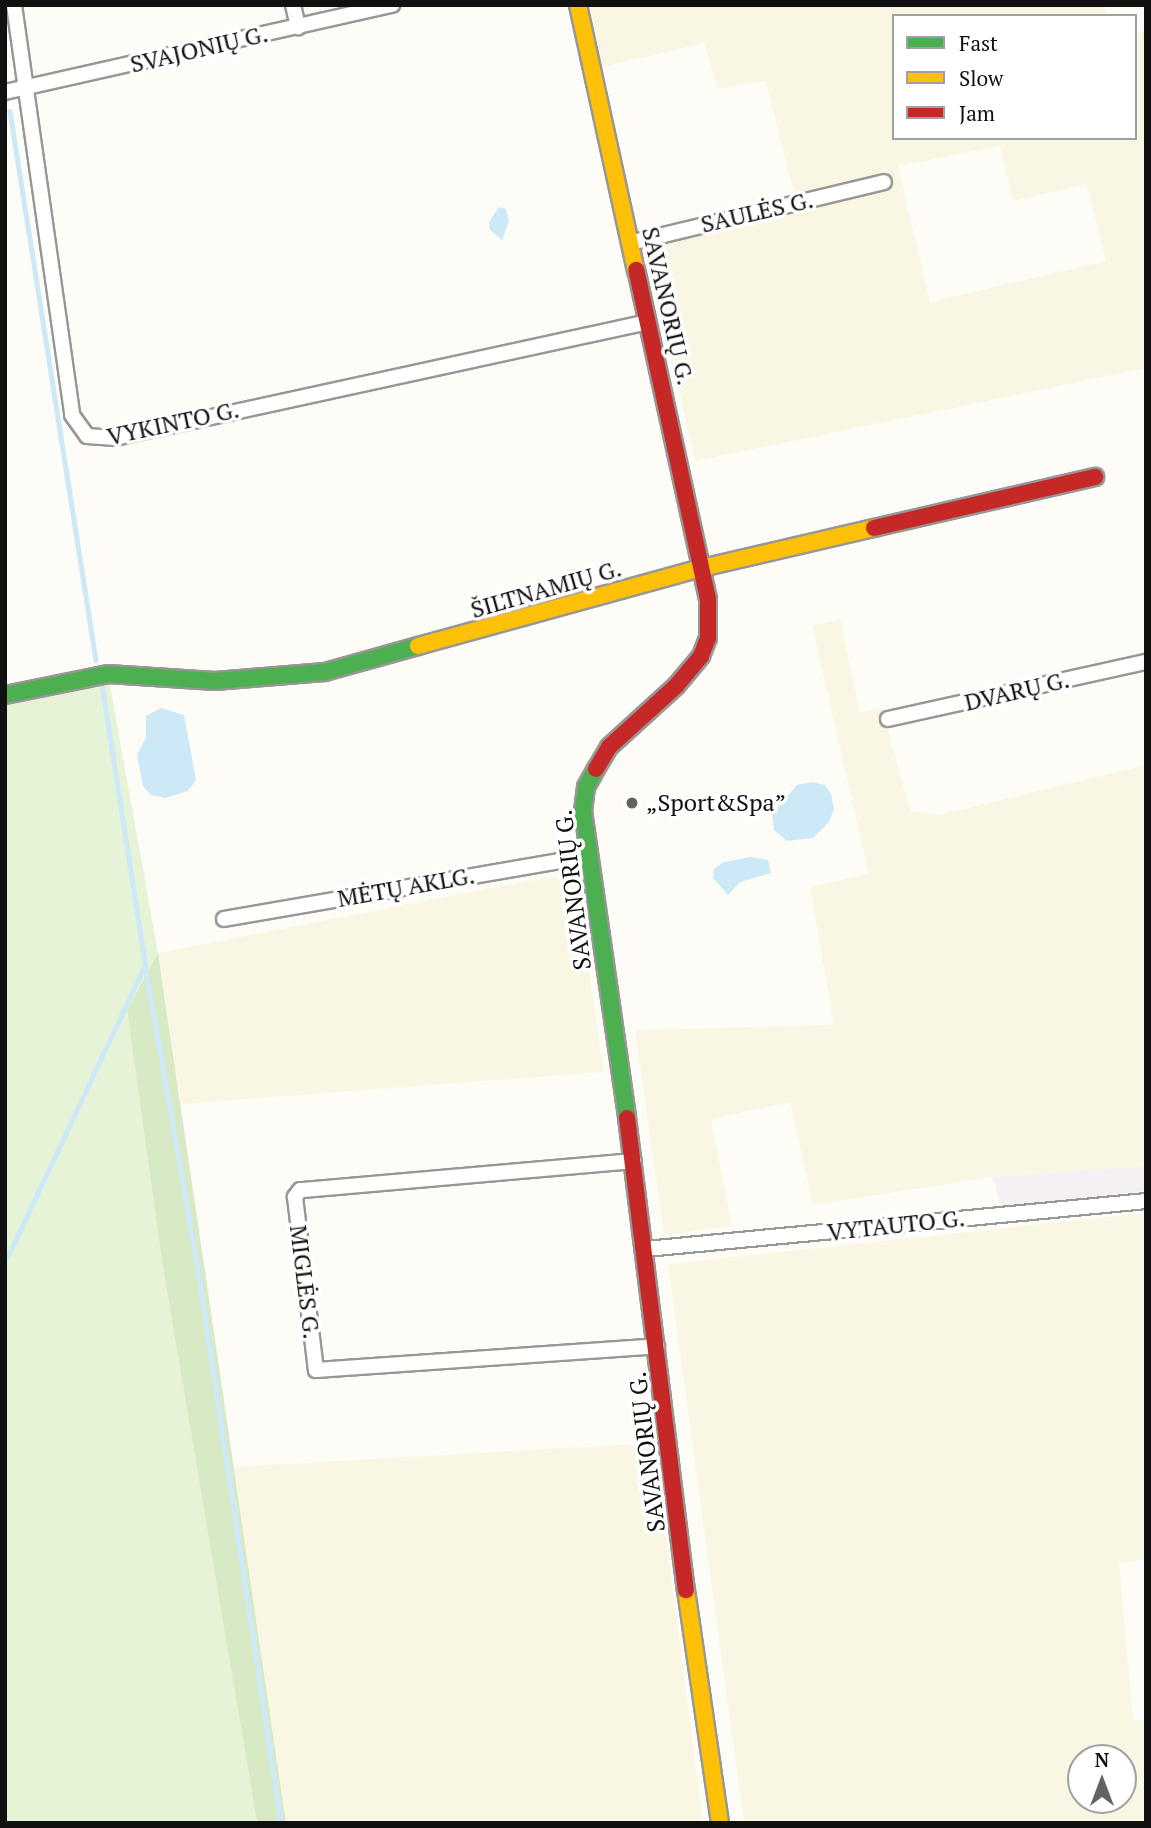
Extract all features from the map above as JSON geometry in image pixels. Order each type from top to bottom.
[{"type":"street","name":"VYKINTO G.","points":[[14,5],[72,415],[87,436],[115,438],[648,322]]},
{"type":"street","points":[[293,5],[298,27]]},
{"type":"street","name":"SVAJONIŲ G.","points":[[5,92],[392,5]]},
{"type":"street","name":"SAVANORIŲ G.","points":[[578,5],[702,568],[709,619],[701,656],[596,766],[583,811],[646,1249],[720,1823]]},
{"type":"street","name":"SAULĖS G.","points":[[630,243],[884,182]]},
{"type":"street","name":"ŠILTNAMIŲ G.","points":[[5,695],[108,674],[215,681],[325,673],[702,568],[1095,477]]},
{"type":"street","name":"DVARŲ G.","points":[[888,719],[1146,662]]},
{"type":"street","name":"MĖTŲ AKLG.","points":[[224,919],[588,856]]},
{"type":"street","name":"MIGLĖS G.","points":[[634,1161],[300,1190],[295,1197],[316,1370],[657,1346]]},
{"type":"street","name":"VYTAUTO G.","points":[[646,1249],[1146,1201]]},
{"type":"shaded area","points":[[588,5],[1104,5],[1107,14],[892,14],[892,140],[1137,140],[1137,33],[1146,31],[1146,368],[695,461],[647,247],[798,208],[766,81],[718,89],[704,43],[602,67]],"holes":[[[1000,146],[1013,201],[1087,184],[1106,261],[930,302],[898,166]]]},
{"type":"shaded area","points":[[840,619],[860,712],[882,708],[910,811],[939,815],[1146,765],[1146,1166],[992,1177],[813,1205],[790,1102],[711,1119],[732,1226],[664,1235],[635,1030],[834,1025],[810,887],[869,874],[812,626]]},
{"type":"shaded area","points":[[549,877],[576,883],[604,1072],[181,1104],[158,953]]},
{"type":"shaded area","points":[[1146,1166],[1146,1191],[1002,1207],[992,1177]]},
{"type":"shaded area","points":[[1146,1213],[1146,1559],[1119,1563],[1133,1720],[1146,1720],[1146,1823],[744,1823],[668,1264]]},
{"type":"shaded area","points":[[654,1443],[703,1823],[286,1823],[234,1467]]},
{"type":"green space","points":[[108,674],[158,953],[127,1010],[162,1262],[257,1823],[5,1823],[5,695]]},
{"type":"green space","points":[[158,953],[286,1823],[257,1823],[162,1262],[127,1010]]},
{"type":"water","points":[[499,207],[506,209],[509,221],[502,240],[490,230],[489,222]]},
{"type":"water","points":[[161,708],[184,715],[196,780],[188,791],[165,798],[151,795],[143,786],[137,755],[146,738],[146,716]]},
{"type":"water","points":[[812,782],[825,785],[831,794],[834,809],[829,822],[813,838],[787,841],[774,830],[772,814],[797,785]]},
{"type":"water","points":[[751,857],[768,860],[771,873],[740,882],[728,895],[713,878],[714,869],[724,862]]},
{"type":"waterway","points":[[10,111],[96,660]]},
{"type":"waterway","points":[[8,1256],[145,965],[102,688]]},
{"type":"waterway","points":[[145,965],[198,1269],[281,1823]]},
{"type":"traffic: fast","points":[[5,695],[108,674],[215,681],[325,672],[418,646]]},
{"type":"traffic: fast","points":[[596,769],[586,787],[583,811],[627,1118]]},
{"type":"traffic: slow","points":[[578,5],[636,270]]},
{"type":"traffic: slow","points":[[418,646],[702,568],[874,528]]},
{"type":"traffic: slow","points":[[686,1590],[720,1823]]},
{"type":"traffic: jam","points":[[596,769],[609,747],[676,686],[701,656],[708,638],[708,599],[636,270]]},
{"type":"traffic: jam","points":[[874,528],[1095,477]]},
{"type":"traffic: jam","points":[[627,1118],[686,1590]]},
{"type":"place","name":"„Sport&Spa”","points":[[632,803]]}]
